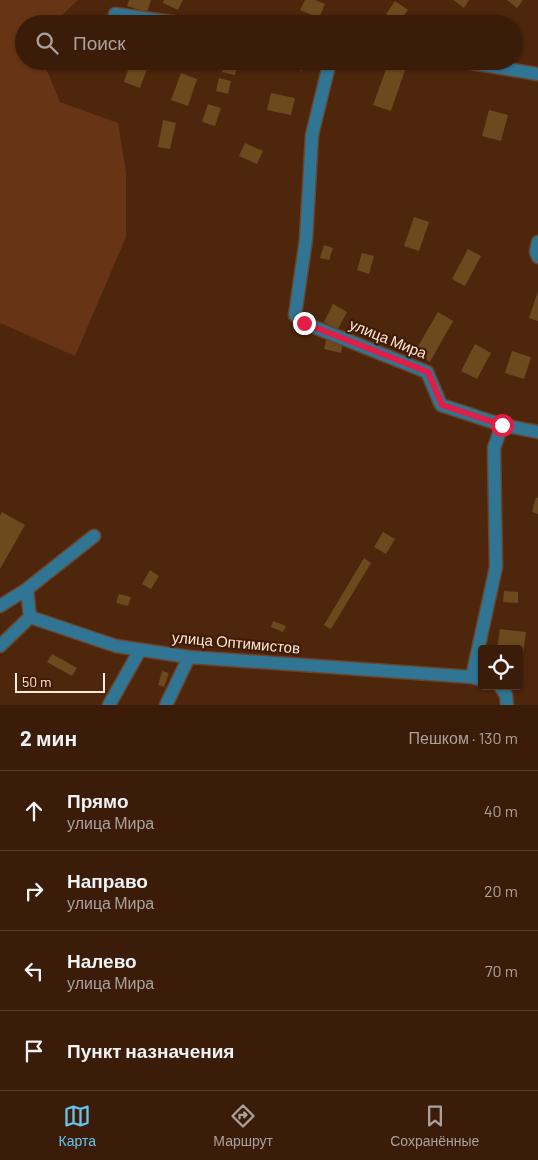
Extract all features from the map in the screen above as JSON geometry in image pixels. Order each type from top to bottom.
[{"type":"street","points":[[115,14],[122,15]]},
{"type":"street","name":"улица Мира","points":[[328,70],[312,135],[306,240],[294,315],[304,323],[428,372],[442,405],[502,425],[538,432]]},
{"type":"street","points":[[514,70],[538,74]]},
{"type":"street","points":[[538,242],[536,252],[538,257]]},
{"type":"street","points":[[477,678],[496,567],[494,448],[502,425]]},
{"type":"street","points":[[0,606],[27,589],[94,536]]},
{"type":"street","points":[[0,646],[30,618],[27,589]]},
{"type":"street","name":"улица Оптимистов","points":[[30,618],[116,646],[189,657],[477,678]]},
{"type":"street","points":[[109,705],[140,650]]},
{"type":"street","points":[[166,705],[189,657]]},
{"type":"street","points":[[503,690],[506,695],[507,705]]},
{"type":"shaded area","points":[[0,0],[78,0],[62,15],[15,15],[15,70],[47,70],[60,102],[118,123],[126,172],[126,237],[75,356],[0,323]]},
{"type":"building","points":[[129,0],[151,0],[147,12],[127,6]]},
{"type":"building","points":[[164,0],[183,0],[178,10],[163,3]]},
{"type":"building","points":[[305,0],[315,0],[325,4],[320,15],[312,15],[300,10]]},
{"type":"building","points":[[453,0],[469,0],[464,8]]},
{"type":"building","points":[[507,0],[523,0],[517,8]]},
{"type":"building","points":[[395,1],[408,10],[404,15],[386,14]]},
{"type":"building","points":[[128,70],[147,70],[140,88],[124,82]]},
{"type":"building","points":[[222,70],[236,70],[235,75],[222,72]]},
{"type":"building","points":[[386,70],[405,70],[391,111],[373,105]]},
{"type":"building","points":[[181,73],[197,79],[188,106],[171,100]]},
{"type":"building","points":[[219,78],[231,81],[228,94],[216,91]]},
{"type":"building","points":[[271,93],[295,98],[291,115],[267,110]]},
{"type":"building","points":[[208,104],[221,108],[215,126],[202,122]]},
{"type":"building","points":[[489,110],[508,115],[501,141],[482,136]]},
{"type":"building","points":[[163,120],[176,123],[170,149],[158,147]]},
{"type":"building","points":[[245,143],[263,151],[257,164],[239,156]]},
{"type":"building","points":[[414,217],[429,222],[419,251],[404,246]]},
{"type":"building","points":[[324,245],[333,248],[329,260],[320,258]]},
{"type":"building","points":[[468,249],[481,256],[465,286],[452,279]]},
{"type":"building","points":[[362,253],[374,256],[369,274],[357,270]]},
{"type":"building","points":[[538,291],[538,321],[529,318]]},
{"type":"building","points":[[333,304],[347,312],[338,329],[324,322]]},
{"type":"building","points":[[438,312],[453,321],[430,362],[414,353]]},
{"type":"building","points":[[327,336],[344,339],[341,353],[324,349]]},
{"type":"building","points":[[475,344],[491,353],[477,379],[461,371]]},
{"type":"building","points":[[512,351],[531,357],[524,379],[505,373]]},
{"type":"building","points":[[536,497],[538,498],[538,514],[532,512]]},
{"type":"building","points":[[2,512],[25,525],[0,569],[0,516]]},
{"type":"building","points":[[383,532],[395,539],[386,554],[374,547]]},
{"type":"building","points":[[364,558],[371,563],[331,629],[324,625]]},
{"type":"building","points":[[150,570],[159,576],[151,589],[142,584]]},
{"type":"building","points":[[504,591],[518,592],[518,603],[503,602]]},
{"type":"building","points":[[119,594],[131,597],[128,606],[116,603]]},
{"type":"building","points":[[273,621],[286,626],[283,632],[271,627]]},
{"type":"building","points":[[500,629],[526,632],[523,654],[523,645],[498,645]]},
{"type":"building","points":[[52,654],[77,668],[72,676],[47,662]]},
{"type":"building","points":[[162,671],[169,673],[164,687],[158,685]]},
{"type":"route","points":[[304,323],[428,372],[442,405],[502,425]]}]
